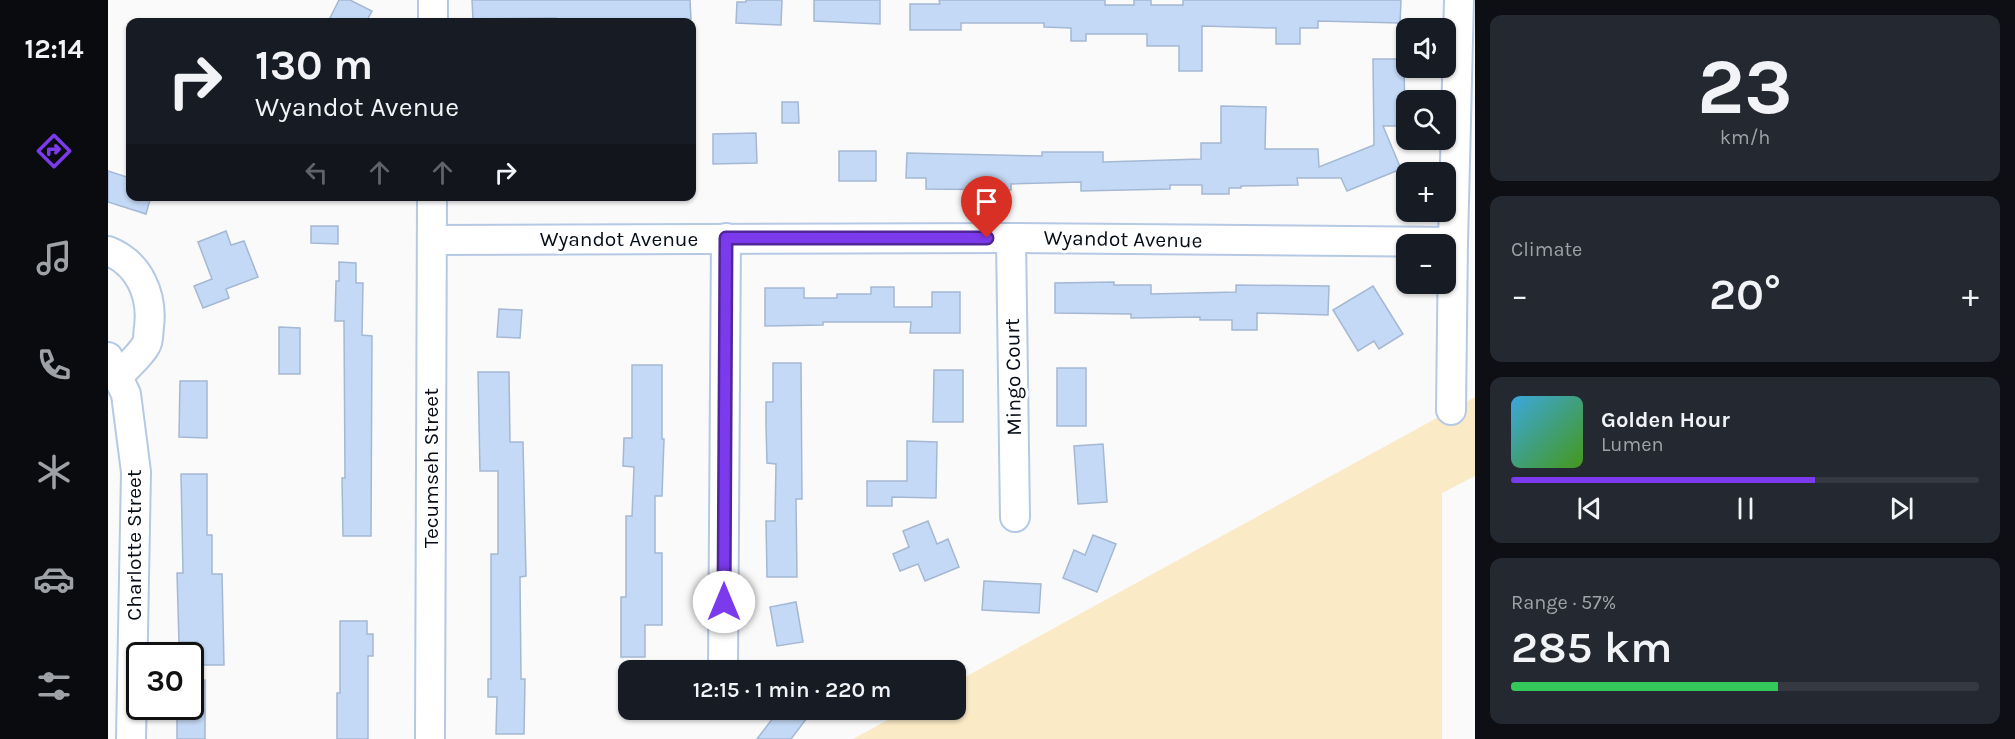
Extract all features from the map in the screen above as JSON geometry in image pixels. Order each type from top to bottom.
[{"type":"street","points":[[433,0],[433,18]]},
{"type":"street","points":[[1453,234],[1459,0]]},
{"type":"street","name":"Tecumseh Street","points":[[430,739],[432,201]]},
{"type":"street","points":[[723,660],[726,238]]},
{"type":"street","name":"Wyandot Avenue","points":[[432,240],[1011,238],[1396,241]]},
{"type":"street","name":"Mingo Court","points":[[1011,238],[1015,517]]},
{"type":"street","points":[[108,251],[118,255],[137,272],[148,294],[150,318],[147,345],[113,367]]},
{"type":"street","points":[[1451,410],[1452,294]]},
{"type":"street","name":"Charlotte Street","points":[[113,367],[126,394],[136,471],[131,739]]},
{"type":"shaded area","points":[[1475,397],[1475,476],[1442,493],[1442,739],[853,739],[888,720],[966,720],[966,677]]},
{"type":"building","points":[[339,0],[350,0],[372,11],[368,18],[330,18]]},
{"type":"building","points":[[472,0],[690,0],[691,18],[556,18],[473,18]]},
{"type":"building","points":[[746,0],[782,0],[781,25],[736,23],[737,2],[746,2]]},
{"type":"building","points":[[814,0],[880,0],[880,24],[814,21]]},
{"type":"building","points":[[939,0],[1105,0],[1105,5],[1134,5],[1134,0],[1151,0],[1151,5],[1183,5],[1183,0],[1401,0],[1400,18],[1396,18],[1396,23],[1318,21],[1318,28],[1300,28],[1300,44],[1276,44],[1276,28],[1202,26],[1202,71],[1179,71],[1179,46],[1147,46],[1147,34],[1086,34],[1086,41],[1071,41],[1071,28],[1044,27],[1044,23],[961,23],[961,30],[910,30],[910,4],[940,4]]},
{"type":"building","points":[[1373,59],[1396,59],[1396,78],[1404,78],[1404,90],[1396,90],[1396,126],[1383,126],[1398,162],[1396,162],[1396,171],[1347,191],[1341,178],[1297,178],[1298,185],[1241,186],[1241,188],[1229,188],[1229,194],[1202,194],[1202,185],[1170,185],[1170,189],[1081,191],[1081,182],[1011,184],[1011,190],[926,189],[926,178],[906,178],[907,153],[1042,156],[1042,152],[1103,152],[1103,162],[1201,159],[1201,143],[1221,143],[1221,106],[1266,107],[1265,149],[1318,149],[1319,167],[1374,145]]},
{"type":"building","points":[[782,102],[798,102],[799,123],[782,123]]},
{"type":"building","points":[[756,133],[757,163],[713,164],[713,134]]},
{"type":"building","points":[[839,151],[876,151],[876,181],[839,181]]},
{"type":"building","points":[[108,171],[126,177],[126,201],[150,201],[146,214],[108,202]]},
{"type":"building","points":[[311,226],[338,226],[338,244],[311,243]]},
{"type":"building","points":[[226,231],[231,245],[244,241],[258,277],[226,289],[229,298],[203,308],[194,286],[212,279],[198,242]]},
{"type":"building","points":[[339,262],[356,263],[356,283],[363,283],[362,335],[372,336],[371,536],[343,536],[344,321],[335,321]]},
{"type":"building","points":[[1114,282],[1114,285],[1151,285],[1151,294],[1236,292],[1236,285],[1329,286],[1328,315],[1257,313],[1257,330],[1232,330],[1232,320],[1200,320],[1200,317],[1131,318],[1131,314],[1055,313],[1055,283]]},
{"type":"building","points":[[1373,286],[1403,334],[1379,349],[1374,341],[1358,351],[1333,310]]},
{"type":"building","points":[[871,287],[894,287],[894,307],[932,307],[932,292],[960,292],[960,333],[910,333],[911,322],[823,322],[823,325],[765,326],[765,288],[804,288],[804,298],[837,298],[837,294],[871,294]]},
{"type":"building","points":[[499,309],[522,310],[520,338],[497,337]]},
{"type":"building","points":[[279,327],[300,328],[300,374],[279,374]]},
{"type":"building","points":[[773,363],[801,363],[802,499],[796,499],[797,577],[767,577],[766,521],[775,521],[776,464],[767,463],[766,425],[766,402],[773,402]]},
{"type":"building","points":[[632,365],[662,365],[662,439],[664,439],[662,496],[655,496],[655,553],[662,553],[662,625],[645,625],[645,657],[621,657],[621,597],[626,597],[626,516],[632,516],[634,467],[623,466],[624,438],[632,438]]},
{"type":"building","points":[[1057,368],[1086,368],[1086,426],[1057,426]]},
{"type":"building","points":[[934,370],[963,370],[963,422],[933,422]]},
{"type":"building","points":[[478,372],[509,372],[510,442],[523,442],[526,576],[520,577],[521,679],[525,679],[524,734],[496,734],[497,697],[488,697],[488,679],[491,679],[491,554],[498,554],[498,471],[480,471]]},
{"type":"building","points":[[180,381],[207,381],[207,438],[179,437]]},
{"type":"building","points":[[907,441],[937,442],[936,498],[892,497],[892,506],[867,506],[867,481],[907,481]]},
{"type":"building","points":[[1103,444],[1107,502],[1078,504],[1074,446]]},
{"type":"building","points":[[181,474],[207,474],[207,535],[212,535],[212,574],[222,574],[224,665],[204,665],[204,642],[179,642],[177,573],[183,573]]},
{"type":"building","points":[[928,521],[937,544],[948,539],[959,567],[925,581],[918,564],[900,571],[893,554],[909,547],[903,531]]},
{"type":"building","points":[[1093,535],[1116,544],[1097,592],[1063,578],[1074,550],[1085,555]]},
{"type":"building","points":[[984,581],[1041,584],[1039,613],[982,610]]},
{"type":"building","points":[[796,602],[803,642],[777,646],[770,607]]},
{"type":"building","points":[[340,621],[367,621],[367,634],[373,634],[373,656],[368,656],[368,739],[337,739],[337,693],[340,693]]},
{"type":"building","points":[[205,680],[205,739],[177,739],[177,720],[204,720]]},
{"type":"building","points":[[771,720],[805,720],[791,739],[757,739]]},
{"type":"route","points":[[724,602],[726,238],[987,238]]}]
